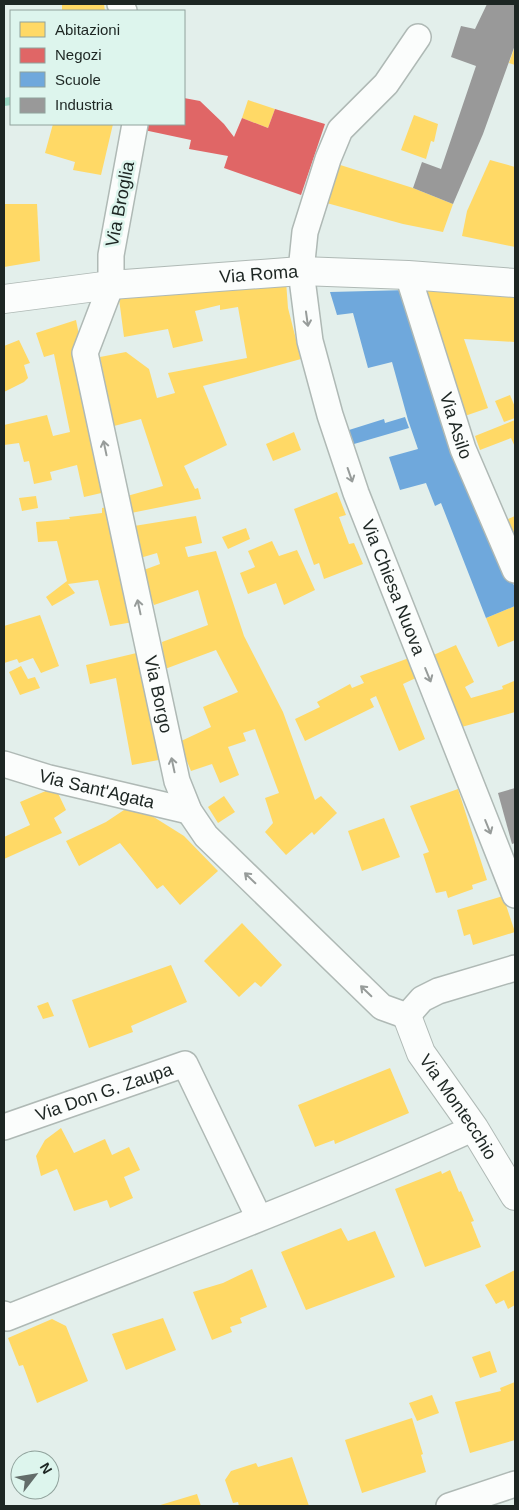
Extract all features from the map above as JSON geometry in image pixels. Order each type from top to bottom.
[{"type":"street","name":"Via Chiesa Nuova","points":[[418,37],[386,84],[340,130],[328,159],[305,232],[300,270],[310,342],[330,415],[348,467],[515,895]]},
{"type":"street","name":"Via Broglia","points":[[111,284],[111,255],[135,125]]},
{"type":"street","name":"Via Roma","points":[[4,300],[111,284],[300,270],[408,275],[515,283]]},
{"type":"street","name":"Via Asilo","points":[[408,275],[463,449],[515,570]]},
{"type":"street","name":"Via Borgo","points":[[111,284],[85,353],[177,781],[190,811],[206,836],[382,1007],[407,1016]]},
{"type":"street","name":"Via Sant'Agata","points":[[4,764],[49,778],[190,811]]},
{"type":"street","points":[[407,1016],[422,999],[438,991],[515,968]]},
{"type":"street","name":"Via Montecchio","points":[[407,1016],[421,1053],[474,1128],[515,1196]]},
{"type":"street","name":"Via Don G. Zaupa","points":[[4,1128],[184,1064],[259,1218]]},
{"type":"street","points":[[4,1314],[7,1318],[259,1218],[416,1154],[474,1128]]},
{"type":"street","points":[[448,1506],[515,1484]]},
{"type":"building: Abitazioni","points":[[62,4],[104,4],[105,10],[62,10]]},
{"type":"building: Abitazioni","points":[[515,46],[515,65],[509,63]]},
{"type":"building: Abitazioni","points":[[248,100],[275,109],[268,128],[242,118]]},
{"type":"building: Abitazioni","points":[[414,115],[438,124],[434,142],[431,141],[426,159],[401,150]]},
{"type":"building: Abitazioni","points":[[53,125],[113,125],[101,175],[73,170],[75,162],[45,153]]},
{"type":"building: Abitazioni","points":[[490,160],[515,167],[515,247],[462,236],[467,211]]},
{"type":"building: Abitazioni","points":[[334,163],[413,188],[453,204],[443,232],[403,224],[323,202]]},
{"type":"building: Abitazioni","points":[[4,204],[37,204],[40,261],[4,267]]},
{"type":"building: Abitazioni","points":[[286,281],[288,308],[301,359],[203,386],[227,445],[184,466],[195,489],[198,488],[201,499],[131,513],[127,496],[163,486],[141,419],[114,426],[100,357],[126,352],[149,369],[157,398],[175,393],[168,373],[247,358],[238,307],[220,310],[220,305],[195,311],[203,341],[173,348],[168,329],[124,337],[118,291]]},
{"type":"building: Abitazioni","points":[[419,287],[515,295],[515,342],[464,339],[488,408],[459,418]]},
{"type":"building: Abitazioni","points":[[76,320],[110,491],[84,497],[77,465],[50,472],[52,480],[34,484],[29,461],[24,462],[19,443],[4,445],[4,425],[47,415],[53,436],[70,432],[54,354],[44,357],[36,333]]},
{"type":"building: Abitazioni","points":[[19,340],[30,363],[24,365],[28,378],[4,392],[4,346]]},
{"type":"building: Abitazioni","points":[[510,395],[515,407],[515,418],[504,422],[495,401]]},
{"type":"building: Abitazioni","points":[[515,420],[515,447],[511,438],[480,450],[475,436]]},
{"type":"building: Abitazioni","points":[[294,432],[301,450],[273,461],[266,444]]},
{"type":"building: Abitazioni","points":[[337,492],[346,515],[339,517],[349,544],[354,543],[363,564],[324,579],[319,563],[314,565],[294,509]]},
{"type":"building: Abitazioni","points":[[36,496],[38,508],[22,511],[19,498]]},
{"type":"building: Abitazioni","points":[[113,506],[139,621],[110,626],[98,580],[68,584],[75,593],[52,606],[46,597],[67,581],[57,541],[38,542],[36,522],[70,519],[69,517],[102,513],[102,508]]},
{"type":"building: Abitazioni","points":[[196,516],[202,543],[185,547],[188,557],[216,551],[244,636],[283,712],[315,800],[321,796],[337,813],[314,835],[312,832],[286,855],[265,832],[273,823],[265,798],[279,793],[255,729],[243,733],[246,741],[228,747],[239,775],[220,783],[212,764],[191,771],[179,742],[211,727],[203,707],[238,692],[216,650],[165,669],[162,642],[208,625],[198,590],[154,605],[141,571],[160,564],[157,553],[140,558],[134,526]]},
{"type":"building: Abitazioni","points":[[515,516],[515,538],[506,520]]},
{"type":"building: Abitazioni","points":[[246,528],[250,539],[228,549],[222,537]]},
{"type":"building: Abitazioni","points":[[272,541],[279,556],[297,550],[315,590],[284,605],[276,583],[248,594],[240,573],[255,567],[248,551]]},
{"type":"building: Abitazioni","points":[[515,606],[515,640],[498,647],[486,618]]},
{"type":"building: Abitazioni","points":[[40,615],[59,666],[41,673],[33,658],[19,663],[17,659],[4,663],[4,626]]},
{"type":"building: Abitazioni","points":[[456,645],[474,682],[465,687],[471,698],[503,689],[502,686],[514,681],[515,712],[458,728],[429,657]]},
{"type":"building: Abitazioni","points":[[145,651],[164,759],[132,765],[116,678],[90,684],[86,665]]},
{"type":"building: Abitazioni","points":[[409,658],[418,677],[403,684],[425,739],[399,751],[376,696],[370,699],[374,707],[305,741],[295,719],[320,707],[317,702],[350,684],[352,688],[364,683],[360,676]]},
{"type":"building: Abitazioni","points":[[21,666],[28,679],[35,677],[40,688],[20,695],[9,672]]},
{"type":"building: Abitazioni","points":[[55,787],[66,810],[54,818],[62,833],[4,859],[4,837],[30,825],[20,802]]},
{"type":"building: Abitazioni","points":[[458,789],[487,880],[472,885],[473,889],[448,898],[446,891],[436,893],[423,854],[429,852],[410,806]]},
{"type":"building: Abitazioni","points":[[224,796],[235,812],[218,823],[208,807]]},
{"type":"building: Abitazioni","points":[[133,804],[184,836],[218,871],[180,905],[163,885],[157,889],[120,843],[79,866],[66,841],[106,822]]},
{"type":"building: Abitazioni","points":[[384,818],[400,857],[362,871],[348,831]]},
{"type":"building: Abitazioni","points":[[503,896],[515,932],[473,945],[470,934],[464,936],[457,910]]},
{"type":"building: Abitazioni","points":[[242,923],[282,965],[261,987],[255,982],[239,997],[204,961]]},
{"type":"building: Abitazioni","points":[[171,965],[187,1002],[131,1026],[133,1032],[89,1048],[72,1000]]},
{"type":"building: Abitazioni","points":[[48,1002],[54,1016],[43,1019],[37,1006]]},
{"type":"building: Abitazioni","points":[[390,1068],[409,1113],[335,1144],[334,1140],[315,1147],[298,1105]]},
{"type":"building: Abitazioni","points":[[61,1128],[74,1153],[105,1139],[112,1155],[129,1147],[140,1170],[124,1177],[133,1198],[110,1208],[107,1200],[74,1211],[57,1169],[41,1176],[36,1156],[45,1140]]},
{"type":"building: Abitazioni","points":[[450,1170],[474,1221],[471,1222],[481,1247],[425,1267],[395,1189],[441,1171],[442,1174]]},
{"type":"building: Abitazioni","points":[[341,1228],[348,1241],[375,1231],[395,1277],[306,1310],[281,1252]]},
{"type":"building: Abitazioni","points":[[252,1269],[267,1307],[240,1318],[242,1323],[230,1327],[232,1332],[212,1340],[193,1292],[223,1283]]},
{"type":"building: Abitazioni","points":[[515,1270],[515,1305],[508,1309],[504,1300],[496,1304],[485,1285]]},
{"type":"building: Abitazioni","points":[[163,1318],[176,1350],[126,1370],[112,1334]]},
{"type":"building: Abitazioni","points":[[52,1319],[66,1326],[88,1381],[37,1403],[23,1365],[19,1366],[8,1338]]},
{"type":"building: Abitazioni","points":[[490,1351],[497,1372],[480,1378],[472,1357]]},
{"type":"building: Abitazioni","points":[[515,1382],[515,1440],[470,1453],[455,1402],[501,1391],[500,1388]]},
{"type":"building: Abitazioni","points":[[432,1395],[439,1413],[417,1421],[409,1403]]},
{"type":"building: Abitazioni","points":[[412,1418],[423,1454],[421,1455],[426,1472],[362,1493],[345,1440]]},
{"type":"building: Abitazioni","points":[[292,1457],[309,1506],[239,1506],[238,1502],[233,1503],[225,1480],[231,1471],[256,1463],[258,1467]]},
{"type":"building: Abitazioni","points":[[197,1494],[201,1506],[157,1506]]},
{"type":"building: Negozi","points":[[185,98],[200,101],[224,124],[234,137],[242,118],[268,128],[275,109],[325,124],[301,195],[224,168],[228,156],[189,149],[191,140],[144,130],[145,125],[185,125]]},
{"type":"building: Scuole","points":[[408,290],[474,488],[515,588],[515,606],[486,618],[441,503],[435,506],[426,483],[400,490],[389,457],[418,449],[392,362],[368,368],[353,313],[337,315],[330,292]]},
{"type":"building: Scuole","points":[[405,417],[409,428],[354,444],[349,430],[384,419],[385,423]]},
{"type":"building: Industria","points":[[487,4],[515,4],[515,45],[483,134],[453,204],[413,188],[422,162],[441,169],[476,66],[451,57],[461,26],[475,29]]},
{"type":"building: Industria","points":[[515,788],[515,843],[512,844],[498,793]]},
{"type":"waterway","points":[[4,102],[10,101]]}]
